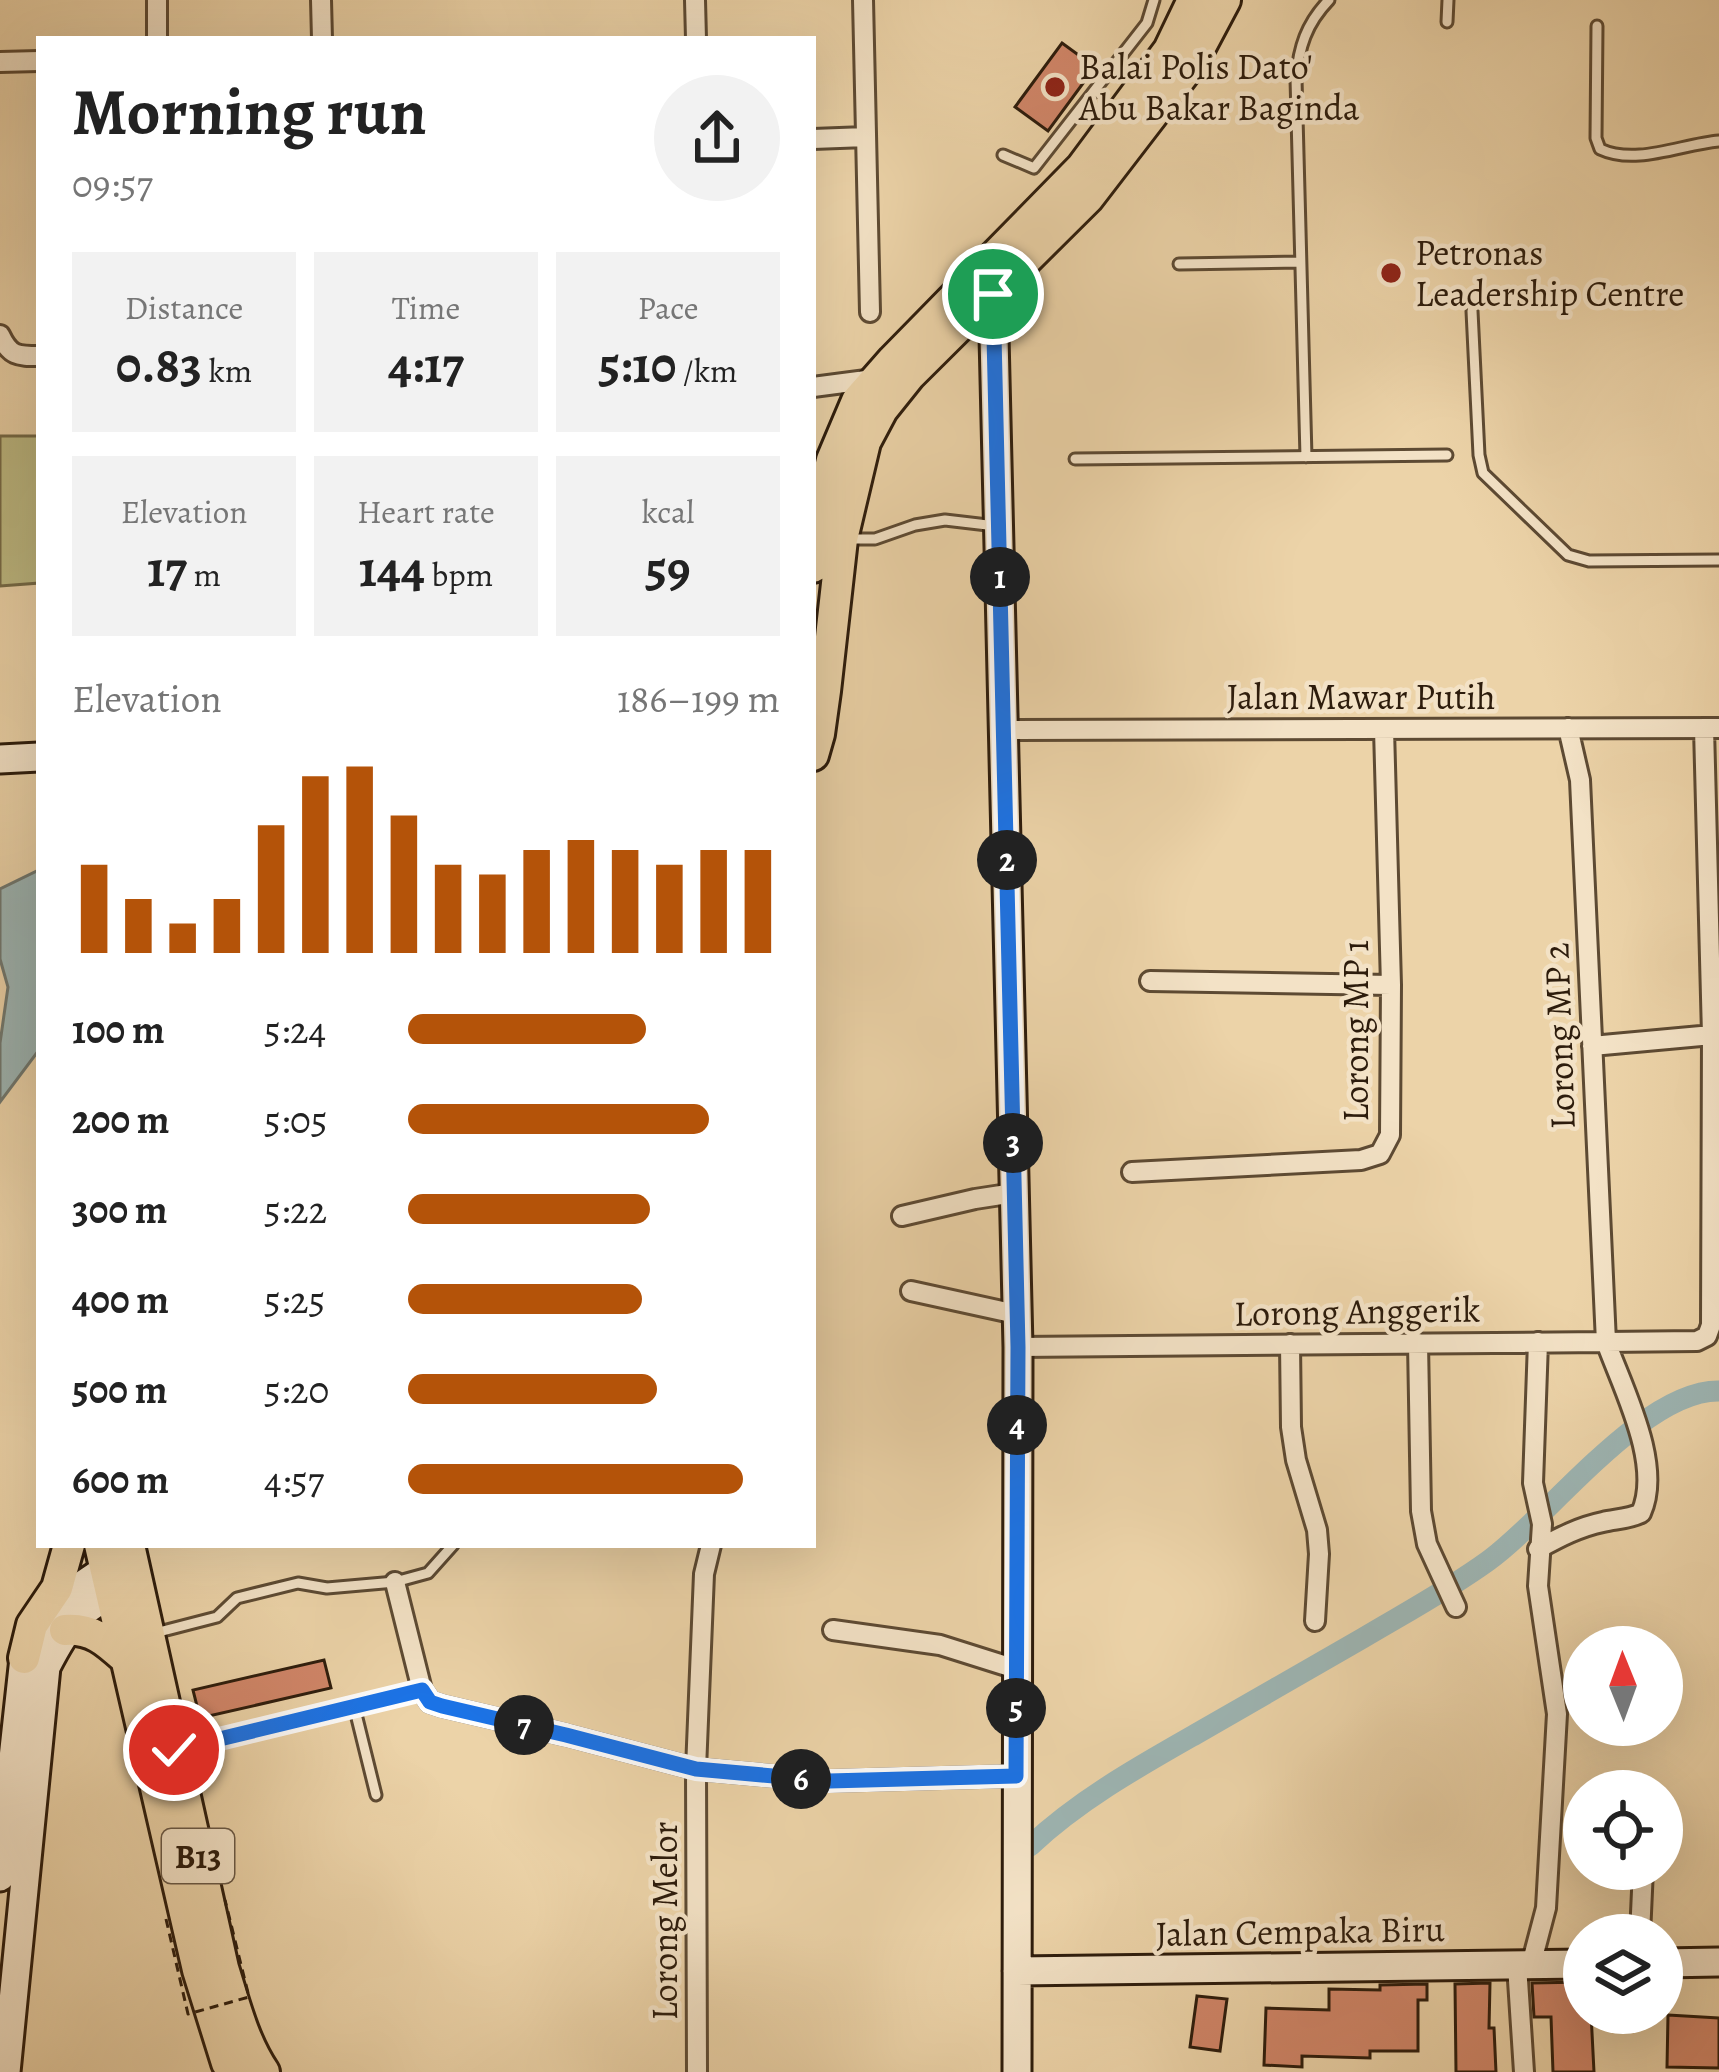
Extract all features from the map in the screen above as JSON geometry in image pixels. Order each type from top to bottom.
[{"type":"main road","points":[[816,543],[832,460],[857,401],[1082,167],[1168,50],[1193,0]]},
{"type":"main road","points":[[816,744],[842,539],[856,469],[882,410],[910,375],[1088,198],[1191,64],[1225,0]]},
{"type":"main road","points":[[24,1658],[32,1625],[57,1588],[68,1548]]},
{"type":"main road","name":"B13","points":[[119,1566],[147,1635],[224,1968],[246,2038],[263,2072]]},
{"type":"main road","name":"B13","points":[[119,1566],[127,1660],[225,2069]]},
{"type":"main road","points":[[65,1630],[82,1629],[103,1638],[127,1660]]},
{"type":"street","points":[[157,0],[158,36]]},
{"type":"street","points":[[321,0],[322,36]]},
{"type":"street","points":[[695,0],[696,36]]},
{"type":"street","points":[[863,0],[870,312]]},
{"type":"street","points":[[0,62],[36,61]]},
{"type":"street","points":[[816,139],[866,137]]},
{"type":"street","points":[[993,294],[1018,1347],[1017,2072]]},
{"type":"street","points":[[3,341],[19,356],[36,356]]},
{"type":"street","points":[[816,387],[876,379]]},
{"type":"street","points":[[816,388],[838,399],[844,409],[844,426]]},
{"type":"street","name":"Lorong MP 2","points":[[1538,1549],[1573,1530],[1641,1513],[1648,1489],[1642,1434],[1606,1342],[1580,780],[1568,728]]},
{"type":"street","points":[[1711,728],[1715,1259]]},
{"type":"street","name":"Jalan Mawar Putih","points":[[1004,730],[1711,728]]},
{"type":"street","name":"Lorong MP 1","points":[[1132,1172],[1360,1160],[1380,1154],[1390,1135],[1384,729]]},
{"type":"street","points":[[0,759],[36,757]]},
{"type":"street","points":[[1150,981],[1390,985]]},
{"type":"street","points":[[1592,1046],[1712,1035]]},
{"type":"street","points":[[902,1216],[1014,1193]]},
{"type":"street","name":"Lorong Anggerik","points":[[1018,1347],[1697,1341],[1707,1336],[1711,1325],[1715,1259]]},
{"type":"street","points":[[910,1291],[1016,1315]]},
{"type":"street","points":[[1524,2072],[1524,1965],[1546,1908],[1557,1714],[1538,1586],[1542,1524],[1533,1483],[1538,1342]]},
{"type":"street","points":[[1418,1343],[1421,1511],[1427,1544],[1450,1596]]},
{"type":"street","points":[[1291,1344],[1291,1427],[1317,1530],[1315,1621]]},
{"type":"street","name":"Lorong Melor","points":[[697,2072],[696,1769],[704,1574],[710,1548]]},
{"type":"street","points":[[0,1877],[24,1658],[52,1611],[78,1588],[119,1566]]},
{"type":"street","points":[[6,2072],[46,1667],[65,1630],[119,1566]]},
{"type":"street","points":[[395,1582],[422,1690],[430,1702],[442,1706],[696,1769],[829,1781],[1016,1776]]},
{"type":"street","points":[[833,1630],[940,1645],[1016,1669]]},
{"type":"street","points":[[1683,1963],[1719,1962]]},
{"type":"street","name":"Jalan Cempaka Biru","points":[[1017,1971],[1563,1964]]},
{"type":"lane","points":[[1003,155],[1034,168],[1147,23],[1154,0]]},
{"type":"lane","points":[[1306,457],[1296,80],[1299,50],[1310,21],[1329,0]]},
{"type":"lane","points":[[1447,22],[1448,0]]},
{"type":"lane","points":[[1598,26],[1596,138],[1600,149],[1610,154],[1657,153],[1719,141]]},
{"type":"lane","points":[[1180,264],[1300,262]]},
{"type":"lane","points":[[1472,311],[1483,472],[1568,555],[1589,562],[1719,560]]},
{"type":"lane","points":[[1075,459],[1447,455]]},
{"type":"lane","points":[[842,539],[875,538],[945,520],[998,526]]},
{"type":"lane","points":[[147,1635],[218,1617],[237,1598],[298,1583],[327,1588],[428,1574],[450,1548]]},
{"type":"lane","points":[[174,1750],[422,1690]]},
{"type":"lane","points":[[355,1706],[376,1795]]},
{"type":"path","points":[[166,1919],[188,2014],[249,1997],[225,1900]]},
{"type":"shaded area","points":[[0,436],[36,436],[36,583],[0,586]]},
{"type":"water","points":[[36,871],[36,1054],[0,1102],[0,1043],[8,987],[0,959],[0,889]]},
{"type":"building","name":"Balai Polis Dato' Abu Bakar Baginda","points":[[1062,43],[1095,67],[1048,131],[1015,107]]},
{"type":"building","points":[[324,1660],[331,1688],[200,1718],[193,1690]]},
{"type":"building","points":[[1563,1982],[1563,2034],[1592,2034],[1594,2072],[1553,2072],[1551,2017],[1534,2017],[1532,1983]]},
{"type":"building","points":[[1490,1983],[1489,2028],[1494,2028],[1496,2072],[1456,2072],[1455,1984]]},
{"type":"building","points":[[1427,1984],[1427,2000],[1418,2000],[1418,2051],[1370,2051],[1370,2058],[1302,2056],[1302,2067],[1264,2065],[1266,2008],[1329,2010],[1329,1989]]},
{"type":"building","points":[[1197,1996],[1227,1999],[1220,2051],[1190,2047]]},
{"type":"building","points":[[1683,2016],[1719,2018],[1719,2068],[1667,2067],[1668,2034],[1683,2034]]},
{"type":"waterway","points":[[1030,1846],[1131,1772],[1473,1572],[1598,1459],[1659,1411],[1690,1396],[1719,1391]]},
{"type":"place","name":"Balai Polis Dato' Abu Bakar Baginda","points":[[1055,87]]},
{"type":"place","name":"Petronas Leadership Centre","points":[[1391,273]]},
{"type":"route","points":[[174,1750],[422,1690],[430,1702],[442,1706],[696,1769],[829,1781],[1016,1776],[1018,1347],[993,294]]}]
